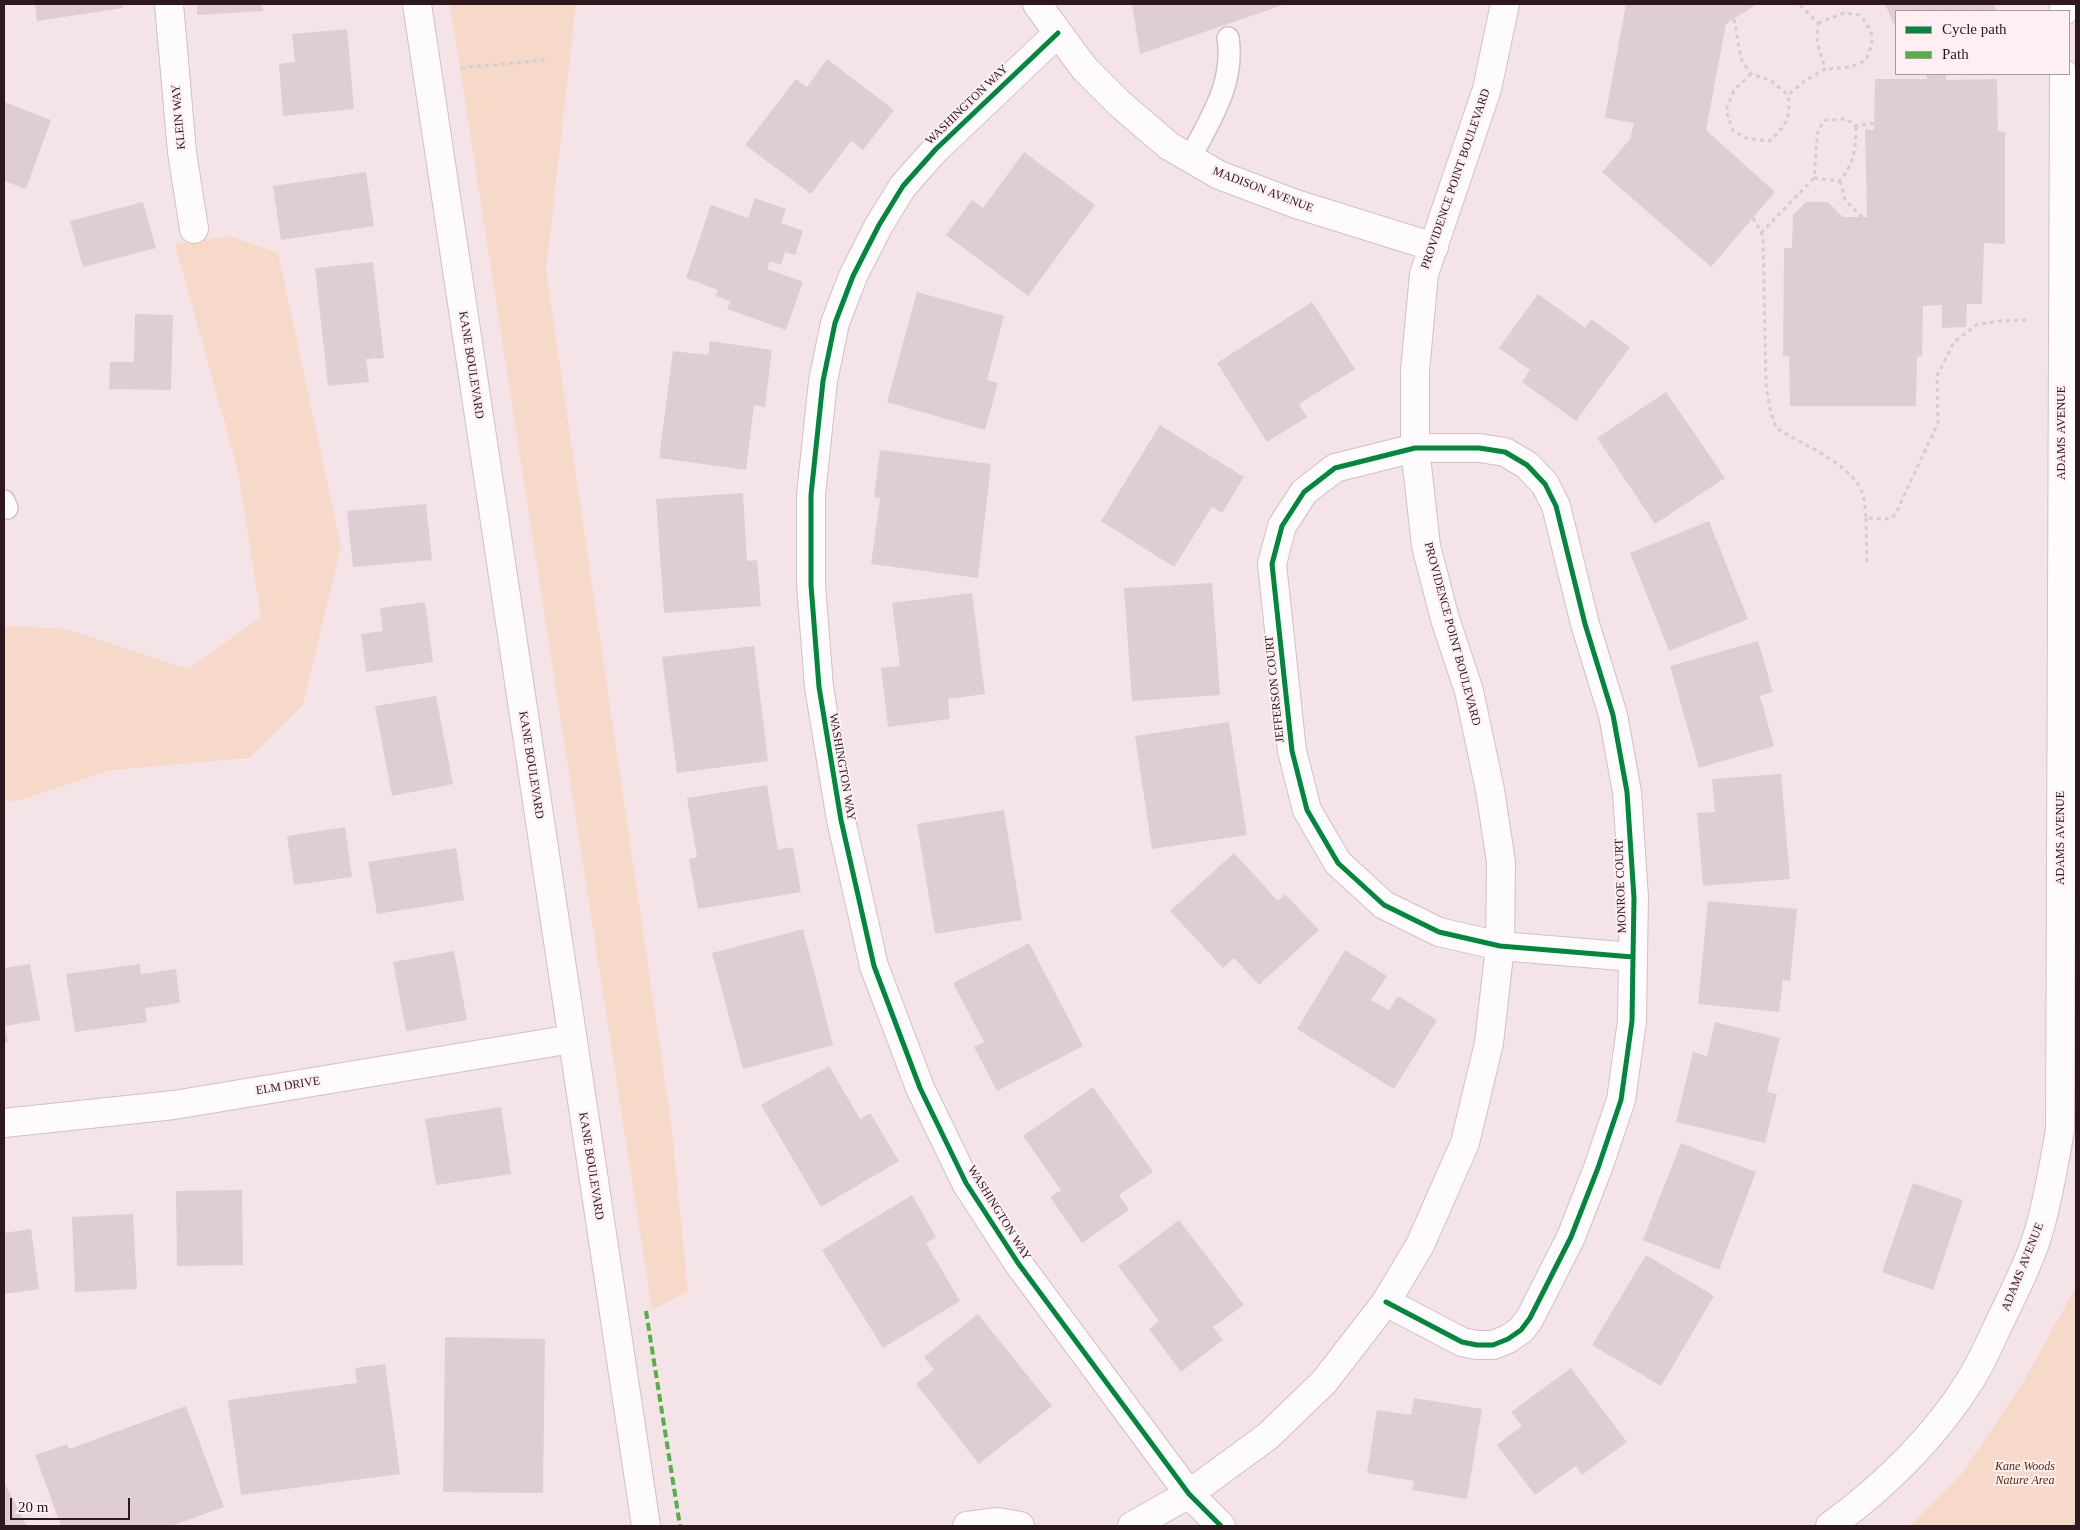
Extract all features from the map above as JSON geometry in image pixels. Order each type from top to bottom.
[{"type":"street","name":"KLEIN WAY","points":[[169,4],[182,152],[194,229]]},
{"type":"street","name":"KANE BOULEVARD","points":[[417,4],[646,1526]]},
{"type":"street","name":"MADISON AVENUE","points":[[1037,4],[1084,68],[1120,104],[1169,146],[1219,175],[1296,204],[1434,247]]},
{"type":"street","name":"PROVIDENCE POINT BOULEVARD","points":[[1132,1526],[1188,1494],[1268,1436],[1324,1382],[1386,1302],[1420,1245],[1465,1143],[1489,1043],[1500,946],[1501,862],[1490,790],[1469,690],[1445,619],[1426,546],[1414,448],[1414,371],[1424,274],[1487,89],[1505,4]]},
{"type":"street","name":"WASHINGTON WAY","points":[[1058,33],[936,149],[903,186],[879,224],[853,276],[835,323],[823,381],[811,495],[811,585],[819,688],[841,820],[874,966],[920,1088],[966,1183],[1018,1263],[1188,1494]]},
{"type":"street","name":"ADAMS AVENUE","points":[[1830,1526],[1877,1489],[1911,1455],[1943,1418],[1972,1378],[2019,1282],[2040,1229],[2051,1185],[2060,1130],[2064,75]]},
{"type":"street","name":"JEFFERSON COURT","points":[[1414,448],[1335,468],[1304,492],[1282,526],[1272,564],[1292,750],[1307,810],[1338,863],[1384,905],[1439,932],[1500,946],[1633,957]]},
{"type":"street","name":"MONROE COURT","points":[[1386,1302],[1462,1342],[1477,1345],[1493,1345],[1508,1339],[1521,1330],[1530,1318],[1571,1237],[1598,1168],[1621,1100],[1632,1021],[1634,898],[1627,792],[1613,715],[1585,624],[1556,506],[1545,484],[1527,465],[1505,452],[1479,448],[1414,448]]},
{"type":"street","name":"ELM DRIVE","points":[[4,1124],[174,1105],[572,1039]]},
{"type":"street","points":[[1188,1494],[1221,1526]]},
{"type":"street","points":[[967,1526],[998,1522],[1020,1526]]},
{"type":"lane","points":[[1190,158],[1222,97],[1230,54],[1228,38]]},
{"type":"path","points":[[1799,4],[1818,23]]},
{"type":"path","points":[[1788,94],[1806,80],[1825,69],[1851,67],[1866,60],[1872,44],[1872,30],[1860,15],[1844,13],[1818,23]]},
{"type":"path","points":[[1734,20],[1741,59],[1751,74],[1770,80],[1788,94],[1790,113],[1780,131],[1770,141],[1748,139],[1733,130],[1726,110],[1734,90],[1751,74]]},
{"type":"path","points":[[1818,23],[1816,42],[1825,69]]},
{"type":"path","points":[[458,69],[545,60]]},
{"type":"path","points":[[1761,233],[1814,178],[1818,129],[1826,120],[1846,119],[1856,126],[1874,123]]},
{"type":"path","points":[[1840,181],[1849,170],[1856,148],[1856,126]]},
{"type":"path","points":[[1814,178],[1840,181]]},
{"type":"path","points":[[1840,181],[1845,200],[1863,218]]},
{"type":"path","points":[[1753,218],[1763,236],[1766,384],[1770,409],[1776,428],[1835,462],[1853,477],[1863,493],[1866,518],[1867,565]]},
{"type":"path","points":[[1866,518],[1889,519],[1896,515],[1938,423],[1937,376],[1954,342],[1976,325],[1999,321],[2026,322],[2030,316]]},
{"type":"path","points":[[2073,1526],[2076,1517]]},
{"type":"green space","points":[[450,4],[576,4],[546,271],[671,1122],[688,1291],[652,1310]]},
{"type":"green space","points":[[229,236],[278,253],[341,546],[303,705],[249,758],[111,770],[14,802],[4,799],[4,626],[67,629],[188,669],[261,617],[238,471],[175,244]]},
{"type":"green space","name":"Kane Woods Nature Area","points":[[2076,1287],[2076,1526],[1910,1526],[1960,1476],[2022,1384]]},
{"type":"building","points":[[35,4],[122,4],[123,8],[37,21]]},
{"type":"building","points":[[197,4],[262,4],[263,11],[197,15]]},
{"type":"building","points":[[1132,4],[1286,4],[1140,54]]},
{"type":"building","points":[[1626,4],[1757,4],[1726,24],[1706,130],[1775,192],[1711,267],[1602,172],[1630,139],[1634,123],[1605,118]]},
{"type":"building","points":[[1885,4],[1994,4],[1996,10],[1895,10],[1895,27]]},
{"type":"building","points":[[347,29],[354,109],[283,116],[279,64],[295,62],[292,34]]},
{"type":"building","points":[[827,59],[894,110],[863,150],[851,141],[811,194],[745,145],[796,79],[807,87]]},
{"type":"building","points":[[1926,75],[1946,75],[1946,80],[1997,79],[1998,131],[2005,132],[2005,244],[1984,243],[1982,304],[1967,304],[1966,327],[1942,328],[1942,305],[1923,306],[1922,356],[1917,357],[1916,406],[1790,406],[1789,356],[1783,357],[1784,248],[1792,248],[1793,215],[1806,202],[1828,202],[1843,217],[1867,217],[1865,129],[1874,130],[1875,79],[1927,79]]},
{"type":"building","points":[[4,102],[51,120],[26,189],[4,181]]},
{"type":"building","points":[[1024,152],[1095,205],[1028,296],[946,235],[972,200],[983,208]]},
{"type":"building","points":[[366,172],[374,226],[281,240],[273,186]]},
{"type":"building","points":[[755,198],[786,209],[781,223],[803,231],[795,255],[785,252],[781,265],[770,261],[767,269],[803,282],[786,330],[727,309],[730,301],[716,296],[718,290],[686,278],[711,205],[748,218]]},
{"type":"building","points":[[143,202],[156,248],[83,267],[70,221]]},
{"type":"building","points":[[373,262],[384,358],[366,359],[369,382],[328,386],[315,268]]},
{"type":"building","points":[[917,292],[1004,316],[987,380],[998,383],[985,430],[887,402]]},
{"type":"building","points":[[1538,294],[1585,328],[1591,319],[1630,347],[1576,421],[1522,382],[1530,370],[1499,348]]},
{"type":"building","points":[[1312,302],[1355,369],[1299,404],[1307,417],[1267,442],[1217,363]]},
{"type":"building","points":[[135,314],[173,315],[171,390],[109,389],[110,362],[134,362]]},
{"type":"building","points":[[710,341],[772,350],[765,407],[754,405],[746,470],[659,458],[673,351],[708,355]]},
{"type":"building","points":[[1666,392],[1725,478],[1655,524],[1597,438]]},
{"type":"building","points":[[1160,425],[1244,477],[1222,513],[1212,507],[1174,567],[1101,521]]},
{"type":"building","points":[[880,450],[991,464],[978,578],[871,564],[880,498],[874,497]]},
{"type":"building","points":[[743,493],[747,561],[757,560],[761,606],[664,613],[656,499]]},
{"type":"building","points":[[426,504],[432,560],[353,567],[347,511]]},
{"type":"building","points":[[1709,521],[1748,619],[1669,651],[1630,553]]},
{"type":"building","points":[[1212,583],[1220,695],[1132,701],[1124,588]]},
{"type":"building","points":[[972,593],[985,694],[948,699],[950,719],[888,727],[881,668],[900,666],[892,603]]},
{"type":"building","points":[[425,602],[433,662],[366,672],[361,634],[383,631],[380,608]]},
{"type":"building","points":[[1758,641],[1773,692],[1760,696],[1774,746],[1699,768],[1670,666]]},
{"type":"building","points":[[754,646],[768,761],[677,773],[662,657]]},
{"type":"building","points":[[436,696],[453,784],[392,796],[375,706]]},
{"type":"building","points":[[1229,722],[1247,835],[1152,849],[1135,736]]},
{"type":"building","points":[[1781,774],[1790,879],[1703,886],[1697,813],[1715,812],[1712,779]]},
{"type":"building","points":[[767,785],[778,850],[793,847],[801,892],[698,909],[689,859],[697,857],[687,798]]},
{"type":"building","points":[[1004,810],[1022,920],[935,934],[917,824]]},
{"type":"building","points":[[345,827],[352,877],[294,885],[287,836]]},
{"type":"building","points":[[456,848],[464,900],[377,914],[368,862]]},
{"type":"building","points":[[1234,853],[1278,901],[1285,894],[1319,930],[1259,985],[1234,958],[1223,968],[1170,911]]},
{"type":"building","points":[[1708,901],[1797,909],[1790,981],[1783,980],[1779,1012],[1698,1004]]},
{"type":"building","points":[[803,929],[833,1045],[743,1069],[712,953]]},
{"type":"building","points":[[1029,943],[1083,1046],[997,1091],[974,1047],[984,1042],[953,983]]},
{"type":"building","points":[[1345,950],[1387,976],[1371,1000],[1389,1010],[1398,996],[1437,1020],[1394,1089],[1297,1029]]},
{"type":"building","points":[[454,951],[467,1020],[406,1031],[393,962]]},
{"type":"building","points":[[30,964],[40,1020],[5,1026],[8,1042],[4,1043],[4,968]]},
{"type":"building","points":[[140,964],[141,974],[176,969],[180,1003],[145,1008],[147,1022],[75,1032],[66,974]]},
{"type":"building","points":[[1715,1022],[1780,1038],[1767,1092],[1777,1094],[1765,1143],[1676,1122],[1693,1052],[1707,1056]]},
{"type":"building","points":[[829,1066],[860,1119],[870,1113],[899,1161],[821,1207],[761,1105]]},
{"type":"building","points":[[1093,1087],[1153,1172],[1119,1195],[1129,1210],[1082,1243],[1050,1197],[1061,1190],[1023,1136]]},
{"type":"building","points":[[501,1107],[511,1174],[436,1185],[425,1119]]},
{"type":"building","points":[[1681,1143],[1756,1172],[1719,1270],[1643,1240]]},
{"type":"building","points":[[1913,1183],[1963,1200],[1933,1290],[1882,1272]]},
{"type":"building","points":[[242,1190],[243,1265],[177,1266],[176,1191]]},
{"type":"building","points":[[912,1195],[936,1237],[926,1243],[960,1301],[883,1348],[822,1250]]},
{"type":"building","points":[[133,1214],[137,1289],[75,1292],[72,1217]]},
{"type":"building","points":[[1179,1220],[1244,1305],[1213,1327],[1223,1340],[1181,1372],[1149,1329],[1159,1321],[1118,1266]]},
{"type":"building","points":[[31,1229],[39,1289],[4,1294],[4,1233]]},
{"type":"building","points":[[1646,1255],[1714,1296],[1661,1386],[1592,1345]]},
{"type":"building","points":[[978,1314],[1052,1406],[979,1464],[916,1384],[934,1370],[924,1357]]},
{"type":"building","points":[[445,1337],[545,1339],[543,1493],[443,1492]]},
{"type":"building","points":[[385,1364],[400,1474],[241,1495],[228,1400],[357,1383],[355,1368]]},
{"type":"building","points":[[1571,1368],[1627,1442],[1582,1475],[1576,1466],[1535,1495],[1497,1445],[1522,1426],[1511,1412]]},
{"type":"building","points":[[1414,1398],[1482,1409],[1467,1499],[1412,1490],[1414,1481],[1367,1473],[1377,1410],[1411,1415]]},
{"type":"building","points":[[186,1406],[224,1507],[171,1526],[61,1526],[35,1455],[67,1444],[69,1449]]},
{"type":"building","points":[[4,1482],[27,1526],[4,1526]]},
{"type":"marked path","points":[[646,1311],[680,1526]]},
{"type":"cycle path","points":[[1058,33],[936,149],[903,186],[879,225],[853,276],[835,323],[823,381],[811,495],[811,585],[819,687],[841,820],[874,966],[920,1088],[966,1183],[1018,1263],[1189,1494],[1221,1526]]},
{"type":"cycle path","points":[[1386,1302],[1462,1342],[1477,1345],[1493,1345],[1508,1339],[1521,1330],[1530,1318],[1571,1237],[1598,1168],[1621,1100],[1632,1021],[1634,898],[1627,792],[1613,715],[1585,624],[1556,506],[1545,484],[1527,465],[1505,452],[1479,448],[1415,448],[1335,468],[1304,492],[1282,526],[1272,564],[1292,751],[1307,810],[1338,863],[1384,905],[1439,932],[1500,946],[1633,957]]}]
